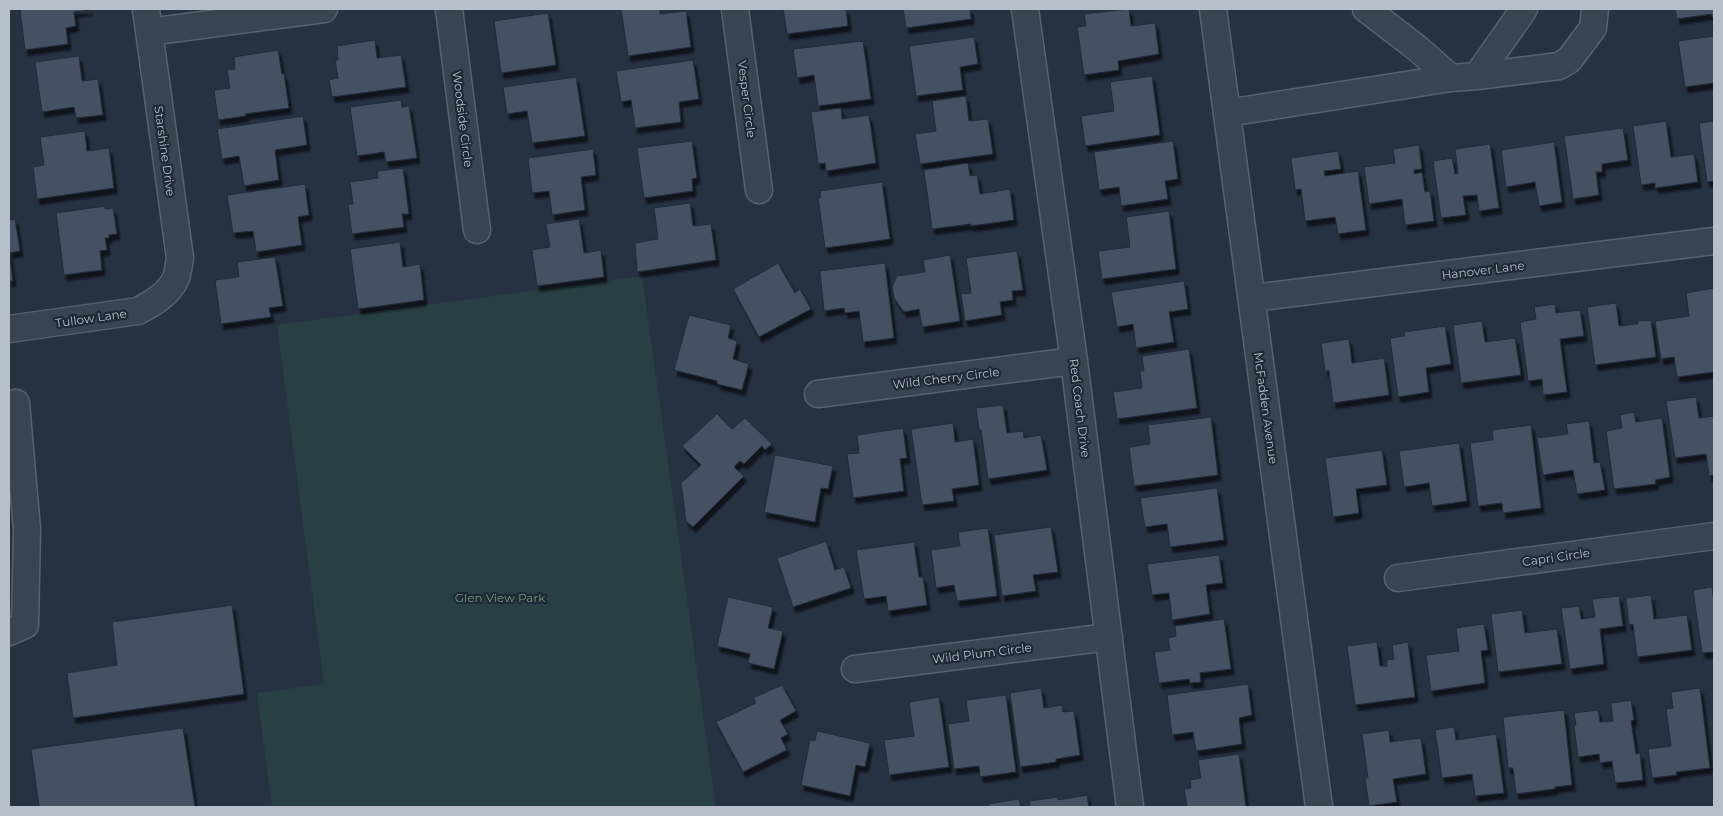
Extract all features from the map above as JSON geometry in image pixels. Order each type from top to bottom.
[{"type":"street","points":[[148,20],[324,9]]},
{"type":"street","name":"Woodside Circle","points":[[449,9],[477,230]]},
{"type":"street","name":"Vesper Circle","points":[[735,9],[759,190]]},
{"type":"street","name":"Red Coach Drive","points":[[1025,9],[1074,361],[1130,807]]},
{"type":"street","name":"McFadden Avenue","points":[[1213,9],[1319,807]]},
{"type":"street","points":[[1366,9],[1451,78]]},
{"type":"street","points":[[1477,76],[1524,9]]},
{"type":"street","points":[[1227,114],[1451,78],[1559,66],[1569,60],[1593,28],[1595,9]]},
{"type":"street","name":"Starshine Drive","points":[[148,20],[180,258],[176,277],[167,291]]},
{"type":"street","name":"Hanover Lane","points":[[1252,298],[1714,241]]},
{"type":"street","name":"Tullow Lane","points":[[9,329],[138,311],[167,291]]},
{"type":"street","name":"Wild Cherry Circle","points":[[818,394],[1074,361]]},
{"type":"street","points":[[9,632],[25,625],[17,544],[26,529],[16,403]]},
{"type":"street","name":"Capri Circle","points":[[1398,578],[1714,536]]},
{"type":"street","name":"Wild Plum Circle","points":[[855,669],[1109,637]]},
{"type":"green space","name":"Glen View Park","points":[[642,276],[716,807],[272,807],[257,693],[324,684],[277,325]]},
{"type":"building","points":[[20,9],[90,10],[74,12],[76,26],[66,28],[68,44],[25,50]]},
{"type":"building","points":[[621,9],[660,9],[660,14],[686,11],[691,47],[628,56]]},
{"type":"building","points":[[783,9],[846,9],[848,26],[787,34]]},
{"type":"building","points":[[903,9],[970,9],[971,19],[906,28]]},
{"type":"building","points":[[1129,9],[1131,26],[1155,23],[1159,54],[1118,61],[1119,70],[1084,75],[1077,27],[1086,26],[1084,14]]},
{"type":"building","points":[[1675,9],[1714,9],[1714,17],[1712,17],[1712,14],[1677,19]]},
{"type":"building","points":[[548,13],[556,65],[501,73],[494,21]]},
{"type":"building","points":[[1714,36],[1714,83],[1685,87],[1678,41]]},
{"type":"building","points":[[974,37],[978,64],[960,67],[963,90],[916,96],[909,46]]},
{"type":"building","points":[[375,40],[377,58],[401,55],[406,87],[332,97],[329,80],[338,78],[335,60],[338,60],[337,46]]},
{"type":"building","points":[[863,41],[871,99],[818,106],[814,75],[797,78],[793,49]]},
{"type":"building","points":[[278,50],[289,108],[218,120],[214,90],[230,88],[227,70],[235,69],[234,57]]},
{"type":"building","points":[[79,56],[82,81],[98,79],[103,115],[76,118],[74,107],[42,112],[35,62]]},
{"type":"building","points":[[693,60],[699,99],[679,102],[681,122],[635,128],[631,100],[621,102],[616,71]]},
{"type":"building","points":[[1152,76],[1160,135],[1085,146],[1081,116],[1114,111],[1110,82]]},
{"type":"building","points":[[576,77],[585,136],[532,143],[527,111],[507,114],[503,87]]},
{"type":"building","points":[[966,96],[969,121],[988,119],[993,154],[920,164],[915,134],[936,131],[932,101]]},
{"type":"building","points":[[401,100],[402,107],[409,106],[417,158],[386,162],[384,152],[357,156],[350,107]]},
{"type":"building","points":[[841,108],[842,119],[869,115],[876,163],[826,171],[825,163],[818,164],[811,112]]},
{"type":"building","points":[[303,116],[307,145],[275,150],[279,180],[244,186],[239,156],[222,159],[217,129]]},
{"type":"building","points":[[1666,121],[1671,157],[1694,154],[1698,182],[1655,188],[1655,183],[1641,185],[1633,126]]},
{"type":"building","points":[[1714,121],[1714,181],[1707,182],[1699,123]]},
{"type":"building","points":[[1623,128],[1628,160],[1602,164],[1602,172],[1596,172],[1599,195],[1573,199],[1564,136]]},
{"type":"building","points":[[85,131],[87,151],[109,148],[114,188],[37,199],[33,167],[44,165],[40,137]]},
{"type":"building","points":[[692,141],[697,178],[692,179],[693,191],[644,198],[637,148]]},
{"type":"building","points":[[1173,141],[1178,179],[1165,181],[1168,199],[1121,206],[1119,187],[1099,190],[1094,152]]},
{"type":"building","points":[[1554,142],[1562,202],[1539,206],[1535,182],[1506,187],[1501,150]]},
{"type":"building","points":[[1490,144],[1499,208],[1479,211],[1477,195],[1463,196],[1466,215],[1441,218],[1433,161],[1452,158],[1455,174],[1458,173],[1455,149]]},
{"type":"building","points":[[1419,145],[1422,169],[1414,170],[1414,174],[1422,172],[1425,192],[1430,191],[1434,221],[1405,225],[1402,199],[1369,204],[1364,167],[1395,163],[1393,149]]},
{"type":"building","points":[[593,149],[596,175],[581,177],[585,210],[552,215],[549,191],[532,193],[528,158]]},
{"type":"building","points":[[1338,151],[1341,169],[1324,171],[1325,176],[1358,171],[1366,230],[1338,234],[1335,217],[1305,221],[1301,189],[1295,190],[1291,158]]},
{"type":"building","points":[[968,163],[970,176],[977,175],[980,194],[1010,189],[1014,220],[932,229],[924,170]]},
{"type":"building","points":[[403,168],[409,214],[402,214],[404,227],[352,234],[348,204],[353,204],[350,182],[378,178],[377,171]]},
{"type":"building","points":[[882,182],[890,239],[825,248],[818,198],[821,197],[820,191]]},
{"type":"building","points":[[305,184],[309,215],[298,217],[302,245],[256,252],[253,231],[233,233],[227,195]]},
{"type":"building","points":[[690,203],[693,226],[711,224],[716,260],[637,272],[635,243],[658,239],[654,208]]},
{"type":"building","points":[[105,206],[105,209],[113,208],[117,234],[109,235],[109,238],[105,238],[107,250],[100,251],[102,270],[64,275],[56,213]]},
{"type":"building","points":[[1169,211],[1176,269],[1102,279],[1098,251],[1130,247],[1126,217]]},
{"type":"building","points":[[15,219],[20,251],[9,253],[9,220]]},
{"type":"building","points":[[579,219],[584,253],[601,250],[604,277],[537,286],[532,250],[550,247],[546,224]]},
{"type":"building","points":[[400,242],[403,267],[420,264],[424,300],[358,309],[350,249]]},
{"type":"building","points":[[1017,251],[1023,290],[1012,291],[1013,300],[1000,302],[1002,315],[965,321],[961,294],[971,293],[966,258]]},
{"type":"building","points":[[9,253],[13,281],[9,281]]},
{"type":"building","points":[[950,255],[960,321],[922,327],[919,309],[904,312],[894,298],[892,287],[897,276],[925,272],[923,260]]},
{"type":"building","points":[[275,257],[283,306],[269,308],[271,317],[221,324],[215,280],[239,277],[237,262]]},
{"type":"building","points":[[778,263],[795,293],[800,289],[811,309],[759,337],[733,289]]},
{"type":"building","points":[[885,263],[894,338],[863,342],[859,311],[845,313],[844,308],[824,311],[820,271]]},
{"type":"building","points":[[1184,281],[1188,309],[1169,312],[1174,342],[1136,348],[1133,324],[1117,327],[1111,292]]},
{"type":"building","points":[[1714,288],[1714,372],[1677,377],[1674,357],[1661,359],[1655,321],[1689,316],[1686,293]]},
{"type":"building","points":[[1616,303],[1619,326],[1638,324],[1638,321],[1651,320],[1656,357],[1595,365],[1587,307]]},
{"type":"building","points":[[1555,304],[1556,313],[1580,310],[1584,336],[1560,339],[1567,392],[1543,395],[1542,379],[1528,381],[1520,322],[1536,319],[1534,307]]},
{"type":"building","points":[[689,315],[731,325],[728,338],[737,341],[733,359],[749,364],[742,390],[717,384],[717,381],[674,370]]},
{"type":"building","points":[[1482,321],[1485,342],[1515,338],[1521,375],[1461,383],[1453,325]]},
{"type":"building","points":[[1445,326],[1451,364],[1426,368],[1429,392],[1398,397],[1390,338],[1405,336],[1404,332]]},
{"type":"building","points":[[1349,339],[1352,363],[1384,358],[1389,395],[1333,403],[1329,371],[1325,371],[1321,343]]},
{"type":"building","points":[[1189,349],[1197,408],[1117,419],[1113,392],[1142,388],[1140,371],[1144,371],[1142,356]]},
{"type":"building","points":[[1696,397],[1699,418],[1714,416],[1714,475],[1709,476],[1706,454],[1675,458],[1666,401]]},
{"type":"building","points":[[1003,405],[1007,433],[1023,431],[1024,438],[1041,435],[1047,470],[988,479],[976,408]]},
{"type":"building","points":[[1634,412],[1636,422],[1662,418],[1670,477],[1655,480],[1656,484],[1614,489],[1606,431],[1622,428],[1620,415]]},
{"type":"building","points":[[717,414],[732,429],[745,418],[772,444],[765,450],[762,446],[744,464],[740,461],[734,467],[744,476],[693,527],[686,521],[681,483],[701,465],[682,446]]},
{"type":"building","points":[[1211,417],[1218,475],[1134,486],[1129,447],[1150,444],[1148,425]]},
{"type":"building","points":[[1589,421],[1594,463],[1600,462],[1605,490],[1577,494],[1573,470],[1543,475],[1537,438],[1568,434],[1566,424]]},
{"type":"building","points":[[953,423],[955,442],[973,439],[979,485],[952,489],[954,501],[922,505],[911,429]]},
{"type":"building","points":[[1531,425],[1541,508],[1503,513],[1502,503],[1478,506],[1470,443],[1493,440],[1492,430]]},
{"type":"building","points":[[903,428],[907,458],[900,459],[904,491],[853,498],[847,454],[859,453],[857,435]]},
{"type":"building","points":[[1459,443],[1467,501],[1432,506],[1429,483],[1404,487],[1399,451]]},
{"type":"building","points":[[1382,450],[1387,485],[1356,489],[1359,513],[1333,517],[1325,458]]},
{"type":"building","points":[[775,455],[833,466],[828,489],[821,488],[815,522],[764,512]]},
{"type":"building","points":[[1217,488],[1224,540],[1170,547],[1167,524],[1145,527],[1140,498]]},
{"type":"building","points":[[1051,527],[1058,572],[1033,575],[1036,591],[1002,596],[994,535]]},
{"type":"building","points":[[988,528],[997,596],[957,601],[954,585],[936,588],[931,550],[960,546],[958,532]]},
{"type":"building","points":[[826,541],[835,570],[844,567],[851,588],[793,607],[777,558]]},
{"type":"building","points":[[914,542],[919,577],[923,577],[927,605],[888,611],[886,596],[864,599],[856,550]]},
{"type":"building","points":[[1219,555],[1223,583],[1206,585],[1210,614],[1172,620],[1169,593],[1152,595],[1147,564]]},
{"type":"building","points":[[1712,587],[1714,603],[1714,652],[1702,653],[1693,590]]},
{"type":"building","points":[[1651,595],[1654,619],[1687,615],[1692,650],[1637,657],[1633,624],[1629,625],[1626,598]]},
{"type":"building","points":[[1619,596],[1623,626],[1600,629],[1604,664],[1570,669],[1561,608],[1579,606],[1581,619],[1595,617],[1592,599]]},
{"type":"building","points":[[728,597],[773,607],[768,628],[783,631],[774,669],[748,663],[750,654],[717,646]]},
{"type":"building","points":[[232,605],[244,694],[73,718],[67,673],[117,665],[112,622]]},
{"type":"building","points":[[1522,610],[1525,633],[1557,629],[1562,664],[1498,672],[1491,614]]},
{"type":"building","points":[[1224,619],[1231,669],[1200,673],[1201,682],[1190,683],[1189,679],[1159,683],[1154,652],[1170,650],[1168,638],[1176,636],[1175,626]]},
{"type":"building","points":[[1484,624],[1488,650],[1481,651],[1485,683],[1431,691],[1426,655],[1459,651],[1456,628]]},
{"type":"building","points":[[1377,642],[1380,666],[1387,666],[1387,660],[1394,659],[1392,645],[1408,642],[1415,697],[1355,705],[1347,646]]},
{"type":"building","points":[[1248,684],[1252,715],[1239,718],[1242,744],[1196,751],[1193,732],[1172,735],[1167,695]]},
{"type":"building","points":[[782,685],[796,711],[780,720],[788,734],[781,738],[787,750],[743,772],[716,722],[756,703],[753,698]]},
{"type":"building","points":[[1041,688],[1044,708],[1062,705],[1063,712],[1074,711],[1080,755],[1056,759],[1056,762],[1020,767],[1010,693]]},
{"type":"building","points":[[1700,688],[1710,768],[1676,772],[1677,775],[1652,778],[1648,749],[1671,746],[1666,709],[1673,708],[1671,692]]},
{"type":"building","points":[[1006,695],[1016,772],[980,777],[979,766],[954,769],[948,724],[969,721],[966,700]]},
{"type":"building","points":[[939,697],[949,767],[889,775],[884,740],[914,736],[909,702]]},
{"type":"building","points":[[1631,700],[1634,720],[1631,721],[1636,754],[1640,753],[1643,780],[1615,783],[1612,761],[1600,763],[1599,754],[1578,757],[1574,713],[1598,710],[1600,722],[1613,721],[1611,703]]},
{"type":"building","points":[[1564,710],[1572,785],[1516,794],[1513,768],[1508,768],[1503,717]]},
{"type":"building","points":[[1454,727],[1456,740],[1496,734],[1504,793],[1475,796],[1472,774],[1442,778],[1435,730]]},
{"type":"building","points":[[183,728],[195,807],[39,807],[31,749]]},
{"type":"building","points":[[1389,730],[1390,742],[1421,738],[1426,774],[1393,779],[1397,802],[1369,806],[1365,778],[1368,778],[1362,734]]},
{"type":"building","points":[[817,731],[870,743],[865,767],[856,765],[850,796],[801,785],[810,740],[815,741]]},
{"type":"building","points":[[1239,754],[1246,807],[1187,807],[1184,789],[1191,788],[1190,780],[1201,778],[1198,760]]},
{"type":"building","points":[[1087,795],[1089,807],[1030,807],[1029,801],[1058,797],[1058,800]]},
{"type":"building","points":[[1019,799],[1021,807],[988,807],[988,804]]}]
